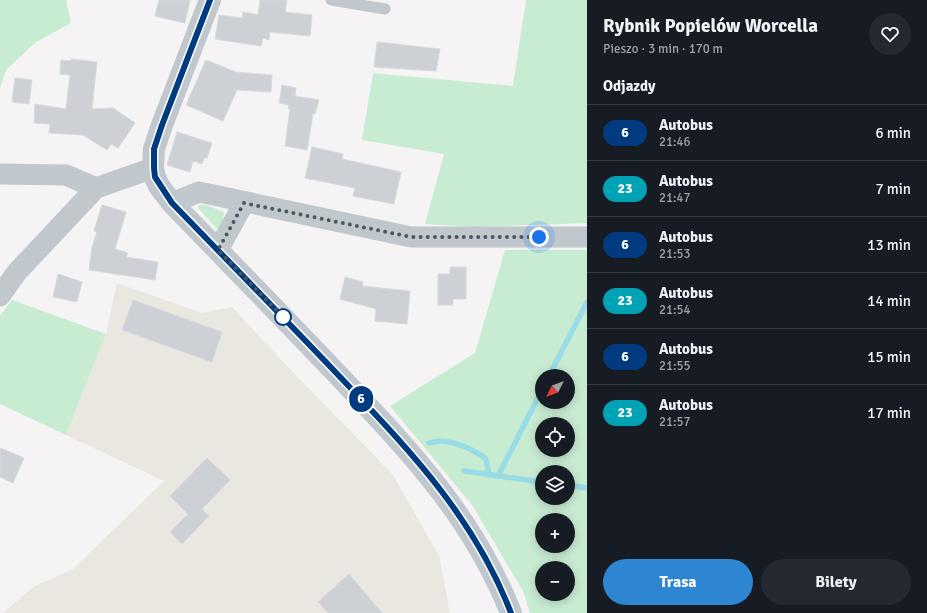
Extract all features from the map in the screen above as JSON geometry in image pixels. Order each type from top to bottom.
[{"type":"street","points":[[210,0],[157,140],[154,168],[160,186],[172,203],[400,440],[430,475],[449,499],[477,543],[511,613]]},
{"type":"street","points":[[0,296],[17,272],[96,188],[154,168]]},
{"type":"street","points":[[0,174],[66,175],[96,188]]},
{"type":"street","points":[[172,203],[199,192],[244,203],[411,237],[587,237]]},
{"type":"street","points":[[218,250],[244,203]]},
{"type":"lane","points":[[331,0],[385,8]]},
{"type":"shaded area","points":[[117,283],[202,313],[232,307],[393,475],[439,556],[450,613],[3,613],[33,587],[73,569],[164,481],[66,435],[106,334]]},
{"type":"green space","points":[[0,0],[66,0],[71,23],[36,42],[6,70],[0,88]]},
{"type":"green space","points":[[526,0],[587,0],[587,223],[474,227],[425,224],[444,154],[362,140],[373,73],[513,86]]},
{"type":"green space","points":[[199,205],[206,205],[224,212],[222,225],[217,229],[198,208]]},
{"type":"green space","points":[[505,250],[587,250],[587,613],[530,613],[523,591],[472,505],[390,406],[475,353]]},
{"type":"green space","points":[[12,300],[106,334],[66,435],[0,404],[0,316]]},
{"type":"building","points":[[159,0],[190,0],[185,23],[155,16]]},
{"type":"building","points":[[260,0],[287,0],[285,12],[312,15],[310,36],[270,32],[269,40],[263,38],[261,46],[215,39],[219,15],[242,18],[243,12],[258,15]]},
{"type":"building","points":[[377,42],[440,49],[436,71],[374,67]]},
{"type":"building","points":[[71,59],[97,62],[92,109],[113,108],[135,123],[118,148],[111,144],[107,150],[83,135],[49,133],[50,124],[34,123],[35,104],[66,109],[70,75],[60,74],[61,60],[71,61]]},
{"type":"building","points":[[206,60],[236,72],[272,75],[271,92],[237,90],[223,121],[186,105]]},
{"type":"building","points":[[15,78],[32,80],[29,104],[12,102]]},
{"type":"building","points":[[282,85],[296,88],[295,96],[319,100],[315,114],[313,114],[307,150],[285,146],[290,109],[288,109],[289,105],[279,103]]},
{"type":"building","points":[[177,132],[212,143],[207,158],[204,158],[202,164],[193,161],[190,172],[167,165]]},
{"type":"building","points":[[312,147],[343,154],[342,159],[401,172],[394,204],[353,196],[355,188],[305,178]]},
{"type":"building","points":[[102,205],[126,212],[115,249],[128,253],[126,257],[158,262],[155,280],[89,270],[92,247],[97,232],[94,231]]},
{"type":"building","points":[[450,267],[466,267],[466,299],[453,299],[453,305],[438,305],[438,274],[450,274]]},
{"type":"building","points":[[58,274],[82,282],[77,302],[53,297]]},
{"type":"building","points":[[345,277],[363,282],[362,286],[410,291],[407,324],[375,321],[376,309],[340,299]]},
{"type":"building","points":[[133,300],[222,332],[212,362],[122,330]]},
{"type":"building","points":[[0,448],[24,458],[13,483],[0,477]]},
{"type":"building","points":[[207,458],[230,480],[202,509],[209,516],[182,544],[170,532],[188,514],[170,496]]},
{"type":"building","points":[[349,574],[382,613],[328,613],[318,602]]},
{"type":"waterway","points":[[553,369],[587,302]]},
{"type":"waterway","points":[[498,476],[535,404]]},
{"type":"waterway","points":[[429,443],[444,441],[473,451],[486,459],[489,475]]},
{"type":"waterway","points":[[464,471],[535,481]]},
{"type":"waterway","points":[[575,486],[587,488]]},
{"type":"bus line","name":"6","points":[[210,0],[154,149],[155,177],[172,203],[400,440],[430,475],[466,524],[498,583],[511,613]]},
{"type":"route","points":[[283,317],[287,321],[218,250],[244,203],[411,237],[539,237]]}]
